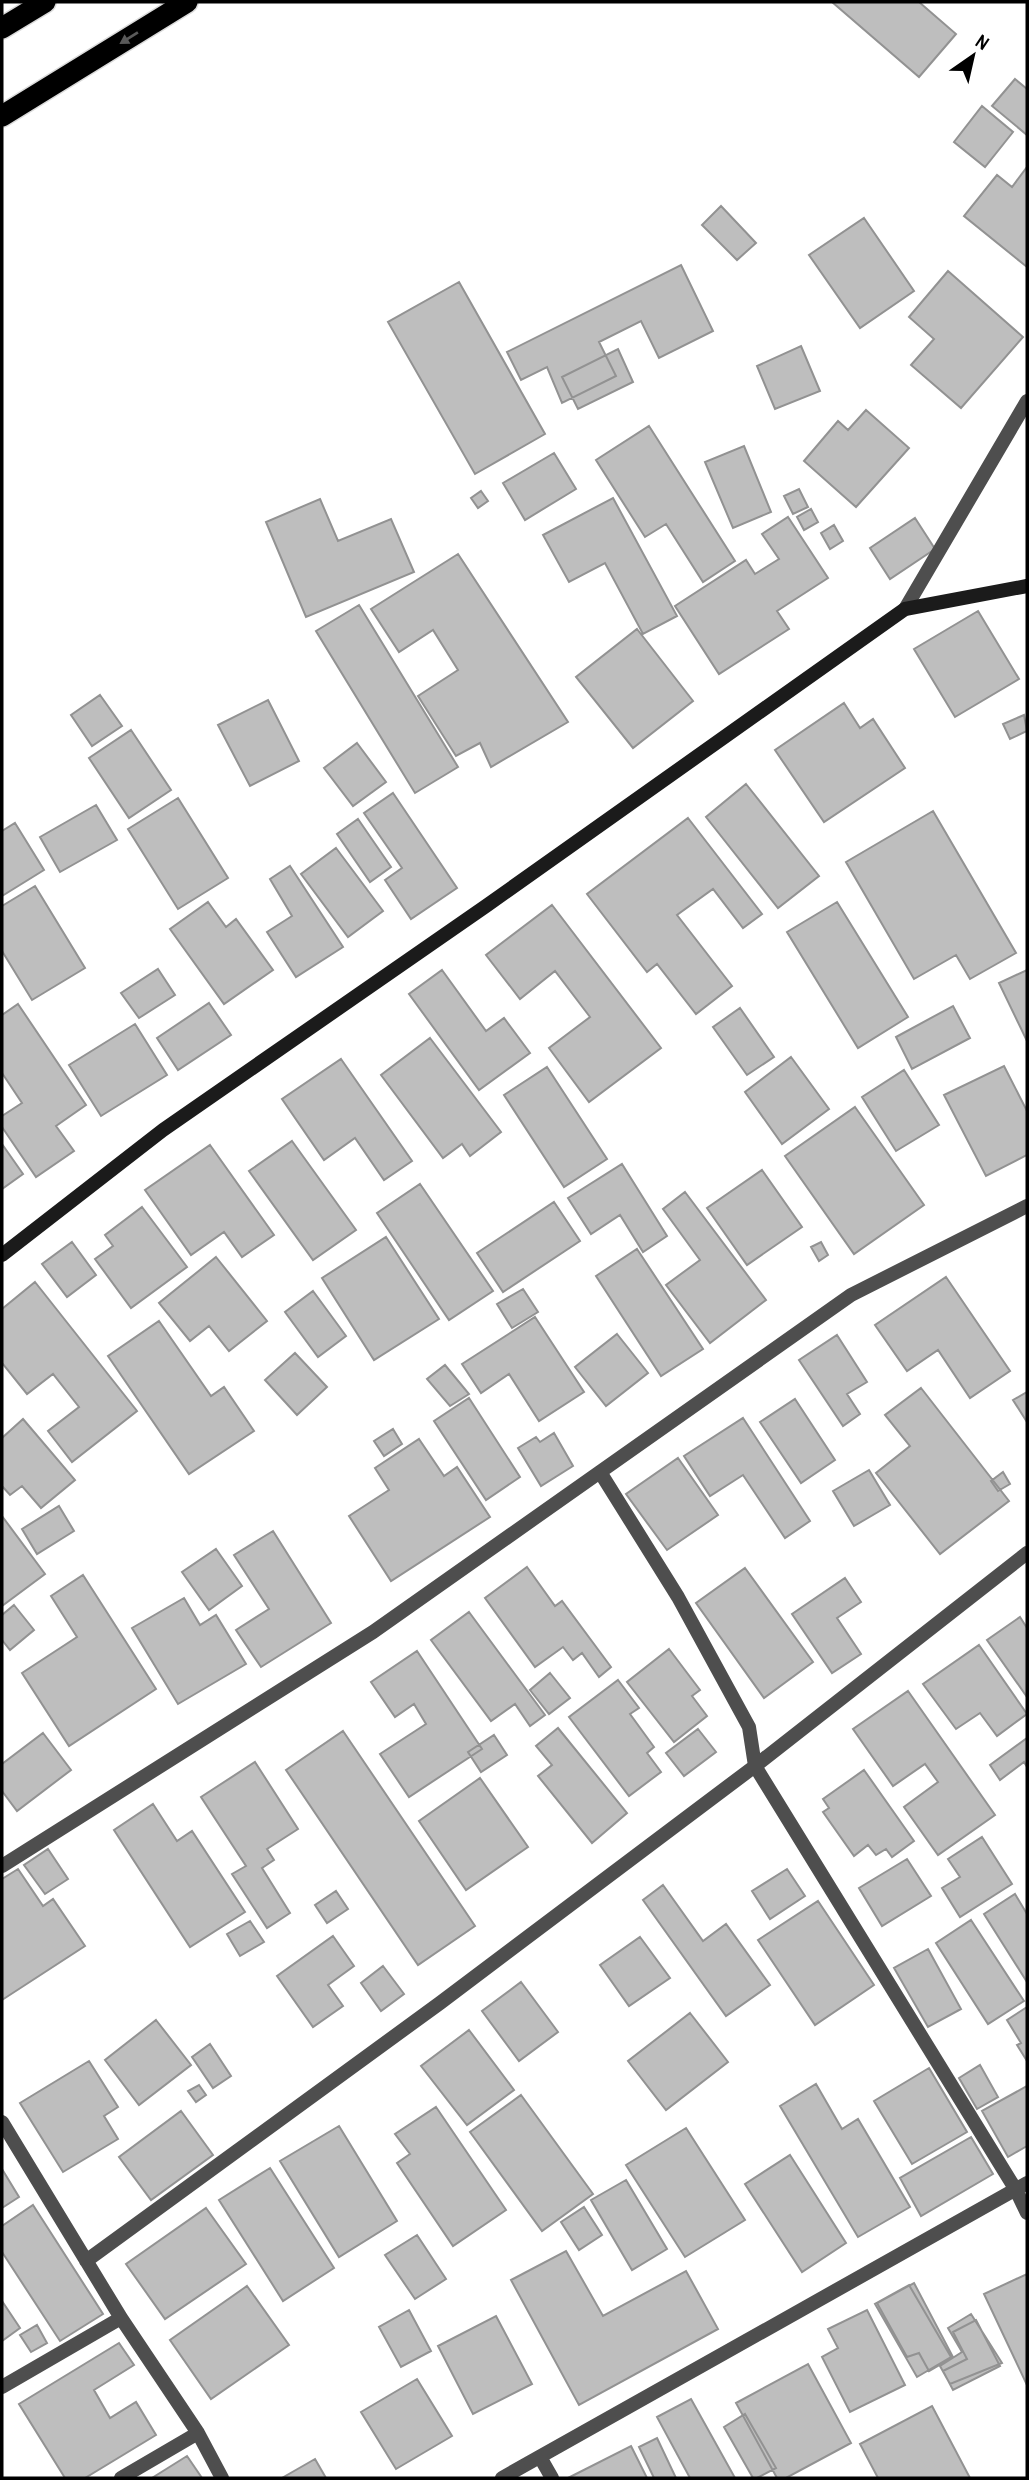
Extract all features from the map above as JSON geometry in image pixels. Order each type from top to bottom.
[{"type":"highway","points":[[2,28],[46,2]]},
{"type":"highway","points":[[2,116],[187,2]]},
{"type":"street","points":[[2,1255],[163,1130],[486,906],[905,609],[1027,401]]},
{"type":"street","points":[[905,609],[1027,586]]},
{"type":"street","points":[[2,1866],[373,1632],[851,1295],[1027,1206]]},
{"type":"street","points":[[600,1472],[678,1597],[749,1727],[755,1766],[1022,2186],[1027,2213]]},
{"type":"street","points":[[86,2262],[450,1995],[755,1766],[1027,1553]]},
{"type":"street","points":[[2,2122],[121,2318],[198,2433],[222,2478]]},
{"type":"street","points":[[502,2478],[1022,2186]]},
{"type":"street","points":[[2,2387],[121,2318]]},
{"type":"street","points":[[121,2478],[198,2433]]},
{"type":"street","points":[[540,2457],[552,2478]]},
{"type":"building","points":[[832,2],[919,2],[956,34],[919,77]]},
{"type":"building","points":[[1015,79],[1027,89],[1027,135],[992,106]]},
{"type":"building","points":[[982,106],[1013,132],[985,167],[954,142]]},
{"type":"building","points":[[1027,167],[1027,267],[964,216],[997,175],[1012,187]]},
{"type":"building","points":[[721,206],[756,243],[737,260],[702,225]]},
{"type":"building","points":[[864,218],[914,291],[860,328],[809,255]]},
{"type":"building","points":[[681,265],[713,331],[659,358],[641,321],[599,342],[616,376],[562,403],[547,367],[521,380],[507,352]]},
{"type":"building","points":[[948,271],[1023,337],[961,408],[911,365],[934,339],[909,317]]},
{"type":"building","points":[[459,282],[545,434],[475,474],[388,322]]},
{"type":"building","points":[[801,346],[820,391],[775,409],[757,366]]},
{"type":"building","points":[[618,349],[633,382],[578,409],[562,377]]},
{"type":"building","points":[[866,410],[909,448],[856,507],[804,461],[838,421],[848,430]]},
{"type":"building","points":[[649,426],[735,561],[703,582],[666,524],[645,537],[596,460]]},
{"type":"building","points":[[744,446],[771,512],[733,528],[705,462]]},
{"type":"building","points":[[554,453],[576,489],[525,520],[503,483]]},
{"type":"building","points":[[799,489],[808,507],[793,514],[784,496]]},
{"type":"building","points":[[481,491],[488,501],[478,508],[471,498]]},
{"type":"building","points":[[613,498],[677,616],[643,634],[605,563],[569,582],[543,535]]},
{"type":"building","points":[[320,499],[338,541],[391,519],[414,572],[306,617],[266,522]]},
{"type":"building","points":[[811,509],[818,522],[804,530],[797,517]]},
{"type":"building","points":[[788,517],[828,578],[777,611],[789,629],[719,674],[675,606],[746,560],[755,574],[779,559],[762,534]]},
{"type":"building","points":[[915,518],[935,549],[890,579],[870,548]]},
{"type":"building","points":[[834,525],[843,541],[830,549],[821,533]]},
{"type":"building","points":[[458,554],[568,722],[491,767],[480,743],[456,756],[418,696],[458,670],[433,630],[399,652],[371,609]]},
{"type":"building","points":[[359,605],[458,767],[415,793],[316,631]]},
{"type":"building","points":[[978,611],[1019,679],[955,717],[914,649]]},
{"type":"building","points":[[637,629],[693,701],[633,748],[576,677]]},
{"type":"building","points":[[100,695],[122,726],[92,746],[71,715]]},
{"type":"building","points":[[268,700],[299,761],[250,786],[218,725]]},
{"type":"building","points":[[844,703],[860,728],[873,719],[905,768],[824,822],[775,750]]},
{"type":"building","points":[[1024,715],[1027,731],[1010,739],[1003,724]]},
{"type":"building","points":[[131,730],[171,790],[129,818],[89,758]]},
{"type":"building","points":[[357,743],[386,782],[353,806],[324,768]]},
{"type":"building","points":[[746,784],[819,876],[778,908],[706,817]]},
{"type":"building","points":[[393,793],[457,888],[411,919],[385,880],[402,868],[364,813]]},
{"type":"building","points":[[178,798],[228,878],[178,909],[128,829]]},
{"type":"building","points":[[96,805],[117,840],[60,872],[40,837]]},
{"type":"building","points":[[933,811],[1016,953],[970,979],[956,955],[914,979],[846,862]]},
{"type":"building","points":[[688,818],[762,914],[743,928],[713,889],[677,915],[732,986],[696,1014],[657,964],[647,972],[587,894]]},
{"type":"building","points":[[358,819],[391,867],[370,882],[337,834]]},
{"type":"building","points":[[15,823],[44,870],[2,896],[2,831]]},
{"type":"building","points":[[336,848],[383,911],[348,937],[301,874]]},
{"type":"building","points":[[290,866],[343,947],[296,977],[267,932],[292,916],[270,879]]},
{"type":"building","points":[[35,886],[85,968],[32,1000],[2,951],[2,906]]},
{"type":"building","points":[[208,902],[226,927],[236,919],[273,970],[224,1004],[170,929]]},
{"type":"building","points":[[837,902],[908,1017],[858,1048],[787,932]]},
{"type":"building","points":[[552,905],[661,1048],[589,1102],[549,1048],[590,1017],[555,971],[520,999],[486,955]]},
{"type":"building","points":[[158,969],[175,995],[139,1018],[121,993]]},
{"type":"building","points":[[442,970],[486,1031],[504,1018],[530,1053],[479,1090],[409,994]]},
{"type":"building","points":[[1027,970],[1027,1041],[999,983]]},
{"type":"building","points":[[209,1003],[231,1035],[178,1070],[157,1038]]},
{"type":"building","points":[[18,1004],[86,1105],[56,1126],[74,1151],[36,1177],[2,1127],[2,1116],[22,1103],[2,1073],[2,1015]]},
{"type":"building","points":[[953,1006],[970,1038],[912,1069],[896,1037]]},
{"type":"building","points":[[740,1008],[774,1057],[747,1075],[713,1027]]},
{"type":"building","points":[[135,1024],[167,1075],[101,1116],[69,1065]]},
{"type":"building","points":[[430,1038],[501,1132],[470,1156],[462,1144],[443,1158],[381,1075]]},
{"type":"building","points":[[791,1057],[829,1109],[782,1144],[745,1092]]},
{"type":"building","points":[[341,1059],[412,1161],[384,1180],[355,1138],[324,1160],[282,1099]]},
{"type":"building","points":[[1004,1066],[1027,1111],[1027,1155],[986,1176],[944,1095]]},
{"type":"building","points":[[547,1067],[607,1159],[564,1187],[504,1095]]},
{"type":"building","points":[[904,1070],[939,1125],[896,1151],[862,1097]]},
{"type":"building","points":[[855,1107],[924,1205],[854,1254],[785,1156]]},
{"type":"building","points":[[292,1141],[356,1230],[313,1260],[249,1171]]},
{"type":"building","points":[[2,1144],[23,1174],[2,1189]]},
{"type":"building","points":[[210,1145],[274,1235],[242,1257],[224,1232],[191,1255],[145,1190]]},
{"type":"building","points":[[622,1164],[667,1236],[643,1252],[620,1215],[591,1234],[568,1198]]},
{"type":"building","points":[[762,1170],[802,1227],[747,1265],[707,1208]]},
{"type":"building","points":[[420,1184],[493,1291],[449,1320],[377,1213]]},
{"type":"building","points":[[685,1192],[766,1300],[710,1343],[666,1285],[700,1260],[663,1209]]},
{"type":"building","points":[[554,1202],[580,1241],[503,1292],[477,1253]]},
{"type":"building","points":[[142,1207],[187,1267],[131,1308],[95,1259],[113,1246],[105,1235]]},
{"type":"building","points":[[386,1237],[439,1319],[374,1360],[322,1278]]},
{"type":"building","points":[[72,1242],[96,1275],[67,1297],[42,1264]]},
{"type":"building","points":[[821,1242],[828,1255],[819,1261],[811,1247]]},
{"type":"building","points":[[637,1249],[703,1349],[661,1376],[596,1276]]},
{"type":"building","points":[[216,1257],[267,1321],[229,1351],[209,1326],[190,1341],[159,1303]]},
{"type":"building","points":[[946,1277],[1010,1371],[970,1398],[938,1350],[907,1371],[875,1325]]},
{"type":"building","points":[[35,1282],[137,1411],[72,1462],[48,1431],[79,1407],[53,1374],[27,1394],[2,1363],[2,1309]]},
{"type":"building","points":[[523,1289],[538,1312],[512,1328],[497,1304]]},
{"type":"building","points":[[313,1291],[346,1336],[318,1357],[285,1312]]},
{"type":"building","points":[[535,1317],[584,1392],[539,1421],[509,1374],[481,1393],[462,1364]]},
{"type":"building","points":[[159,1321],[211,1396],[224,1387],[254,1431],[189,1474],[108,1356]]},
{"type":"building","points":[[617,1334],[648,1373],[606,1406],[575,1367]]},
{"type":"building","points":[[837,1335],[867,1382],[847,1394],[860,1414],[843,1426],[799,1360]]},
{"type":"building","points":[[295,1353],[327,1387],[297,1415],[265,1380]]},
{"type":"building","points":[[445,1365],[469,1394],[450,1406],[427,1379]]},
{"type":"building","points":[[921,1388],[1009,1501],[940,1554],[876,1473],[910,1446],[885,1415]]},
{"type":"building","points":[[1027,1392],[1027,1422],[1013,1400]]},
{"type":"building","points":[[469,1398],[520,1477],[486,1500],[434,1421]]},
{"type":"building","points":[[795,1399],[835,1460],[801,1483],[760,1422]]},
{"type":"building","points":[[743,1418],[810,1521],[785,1538],[743,1475],[710,1496],[684,1456]]},
{"type":"building","points":[[23,1419],[75,1480],[41,1508],[22,1486],[10,1495],[2,1486],[2,1438]]},
{"type":"building","points":[[393,1429],[402,1444],[384,1456],[374,1441]]},
{"type":"building","points":[[554,1433],[573,1466],[541,1486],[518,1448],[536,1437],[540,1442]]},
{"type":"building","points":[[419,1439],[444,1476],[457,1467],[490,1517],[391,1581],[349,1516],[389,1490],[375,1468]]},
{"type":"building","points":[[678,1458],[718,1515],[667,1550],[626,1494]]},
{"type":"building","points":[[869,1470],[890,1505],[854,1526],[833,1491]]},
{"type":"building","points":[[1003,1472],[1010,1484],[998,1491],[991,1481]]},
{"type":"building","points":[[59,1506],[74,1531],[37,1554],[22,1529]]},
{"type":"building","points":[[2,1516],[45,1574],[2,1606]]},
{"type":"building","points":[[273,1531],[331,1623],[261,1667],[236,1630],[269,1609],[234,1555]]},
{"type":"building","points":[[216,1549],[242,1586],[209,1610],[182,1572]]},
{"type":"building","points":[[527,1567],[555,1606],[562,1601],[611,1667],[599,1677],[582,1653],[573,1660],[563,1647],[535,1667],[485,1598]]},
{"type":"building","points":[[745,1568],[813,1662],[764,1698],[696,1603]]},
{"type":"building","points":[[83,1575],[156,1689],[69,1746],[22,1673],[77,1637],[51,1596]]},
{"type":"building","points":[[845,1578],[861,1602],[837,1618],[861,1654],[832,1673],[792,1614]]},
{"type":"building","points":[[184,1598],[200,1625],[216,1615],[246,1664],[178,1704],[132,1628]]},
{"type":"building","points":[[14,1605],[34,1630],[10,1650],[2,1640],[2,1615]]},
{"type":"building","points":[[469,1612],[545,1715],[530,1726],[515,1704],[491,1721],[431,1640]]},
{"type":"building","points":[[1020,1617],[1027,1628],[1027,1697],[987,1640]]},
{"type":"building","points":[[979,1645],[1027,1714],[997,1736],[980,1713],[956,1729],[923,1684]]},
{"type":"building","points":[[669,1649],[700,1690],[692,1696],[707,1716],[674,1742],[627,1682]]},
{"type":"building","points":[[417,1651],[482,1749],[409,1797],[380,1754],[426,1724],[414,1704],[395,1717],[371,1682]]},
{"type":"building","points":[[550,1673],[570,1698],[549,1714],[530,1690]]},
{"type":"building","points":[[618,1680],[639,1708],[630,1714],[654,1747],[647,1753],[661,1772],[629,1796],[569,1717]]},
{"type":"building","points":[[908,1691],[995,1815],[938,1855],[904,1807],[938,1782],[925,1764],[893,1786],[853,1729]]},
{"type":"building","points":[[558,1728],[627,1813],[592,1843],[538,1776],[552,1765],[536,1746]]},
{"type":"building","points":[[698,1729],[716,1752],[684,1776],[666,1753]]},
{"type":"building","points":[[343,1731],[475,1926],[418,1965],[286,1770]]},
{"type":"building","points":[[43,1733],[71,1770],[17,1811],[2,1791],[2,1764]]},
{"type":"building","points":[[494,1735],[507,1755],[481,1772],[468,1752]]},
{"type":"building","points":[[1027,1738],[1027,1767],[1024,1762],[1000,1780],[990,1765]]},
{"type":"building","points":[[255,1762],[298,1829],[267,1849],[274,1860],[262,1868],[290,1913],[267,1928],[232,1874],[246,1866],[201,1797]]},
{"type":"building","points":[[864,1770],[914,1841],[892,1857],[886,1849],[876,1855],[868,1845],[854,1856],[823,1812],[829,1808],[823,1799]]},
{"type":"building","points":[[480,1778],[528,1847],[466,1890],[419,1821]]},
{"type":"building","points":[[153,1804],[177,1841],[192,1831],[245,1912],[190,1947],[114,1830]]},
{"type":"building","points":[[982,1837],[1012,1884],[960,1917],[942,1888],[960,1877],[948,1859]]},
{"type":"building","points":[[48,1849],[68,1879],[45,1894],[24,1865]]},
{"type":"building","points":[[907,1859],[931,1896],[882,1926],[859,1888]]},
{"type":"building","points":[[18,1869],[43,1906],[53,1899],[85,1946],[2,2000],[2,1879]]},
{"type":"building","points":[[787,1869],[805,1896],[770,1919],[752,1891]]},
{"type":"building","points":[[663,1885],[703,1941],[726,1924],[770,1985],[726,2016],[643,1900]]},
{"type":"building","points":[[336,1891],[348,1909],[327,1923],[315,1905]]},
{"type":"building","points":[[1015,1894],[1027,1914],[1027,1982],[984,1914]]},
{"type":"building","points":[[818,1901],[874,1985],[815,2025],[758,1940]]},
{"type":"building","points":[[971,1920],[1024,2001],[988,2024],[936,1943]]},
{"type":"building","points":[[250,1921],[264,1942],[240,1956],[227,1934]]},
{"type":"building","points":[[333,1936],[354,1966],[328,1985],[343,2006],[313,2027],[277,1976]]},
{"type":"building","points":[[640,1937],[670,1978],[629,2006],[600,1965]]},
{"type":"building","points":[[928,1949],[961,2009],[928,2027],[894,1968]]},
{"type":"building","points":[[383,1966],[404,1994],[381,2011],[361,1983]]},
{"type":"building","points":[[521,1982],[558,2032],[519,2061],[482,2011]]},
{"type":"building","points":[[1027,2007],[1027,2061],[1017,2045],[1021,2043],[1007,2020]]},
{"type":"building","points":[[690,2013],[728,2062],[666,2110],[628,2061]]},
{"type":"building","points":[[156,2020],[191,2065],[139,2105],[105,2060]]},
{"type":"building","points":[[469,2030],[514,2090],[467,2125],[421,2066]]},
{"type":"building","points":[[210,2044],[231,2076],[213,2088],[192,2057]]},
{"type":"building","points":[[89,2061],[118,2107],[104,2116],[118,2139],[63,2172],[20,2103]]},
{"type":"building","points":[[980,2065],[998,2097],[977,2109],[959,2078]]},
{"type":"building","points":[[929,2068],[967,2132],[912,2164],[874,2101]]},
{"type":"building","points":[[816,2084],[842,2129],[858,2119],[910,2207],[858,2237],[780,2106]]},
{"type":"building","points":[[199,2085],[206,2095],[196,2102],[188,2091]]},
{"type":"building","points":[[1027,2086],[1027,2146],[1008,2157],[982,2111]]},
{"type":"building","points":[[521,2095],[593,2194],[542,2231],[470,2132]]},
{"type":"building","points":[[436,2107],[506,2210],[453,2246],[397,2163],[410,2154],[395,2134]]},
{"type":"building","points":[[181,2111],[213,2155],[151,2200],[119,2157]]},
{"type":"building","points":[[339,2126],[397,2221],[339,2257],[280,2161]]},
{"type":"building","points":[[686,2128],[745,2220],[685,2257],[626,2165]]},
{"type":"building","points":[[971,2137],[993,2174],[921,2216],[900,2178]]},
{"type":"building","points":[[790,2155],[846,2243],[802,2272],[745,2184]]},
{"type":"building","points":[[270,2168],[334,2268],[283,2301],[219,2200]]},
{"type":"building","points":[[2,2169],[19,2197],[2,2208]]},
{"type":"building","points":[[626,2180],[667,2249],[632,2270],[591,2200]]},
{"type":"building","points":[[33,2205],[103,2314],[60,2341],[2,2252],[2,2226]]},
{"type":"building","points":[[584,2207],[602,2235],[579,2250],[561,2222]]},
{"type":"building","points":[[206,2208],[246,2264],[165,2319],[126,2264]]},
{"type":"building","points":[[417,2235],[446,2279],[415,2299],[385,2255]]},
{"type":"building","points":[[566,2251],[603,2316],[686,2271],[718,2329],[579,2405],[511,2280]]},
{"type":"building","points":[[1027,2274],[1027,2385],[984,2294]]},
{"type":"building","points":[[914,2283],[953,2357],[929,2371],[919,2353],[907,2357],[877,2303]]},
{"type":"building","points":[[909,2285],[951,2357],[917,2377],[875,2304]]},
{"type":"building","points":[[247,2286],[289,2345],[211,2399],[170,2340]]},
{"type":"building","points":[[2,2301],[20,2328],[2,2341]]},
{"type":"building","points":[[409,2310],[431,2351],[401,2367],[379,2327]]},
{"type":"building","points":[[867,2310],[905,2385],[850,2412],[822,2357],[838,2348],[828,2329]]},
{"type":"building","points":[[971,2314],[1002,2363],[950,2384],[940,2366],[962,2352],[948,2328]]},
{"type":"building","points":[[496,2316],[532,2384],[473,2414],[438,2346]]},
{"type":"building","points":[[976,2320],[1000,2366],[953,2390],[943,2371],[967,2359],[953,2332]]},
{"type":"building","points":[[37,2325],[47,2343],[31,2352],[20,2335]]},
{"type":"building","points":[[119,2343],[134,2365],[94,2390],[110,2418],[136,2402],[156,2435],[85,2478],[65,2478],[19,2404]]},
{"type":"building","points":[[808,2364],[851,2443],[786,2478],[777,2478],[736,2403]]},
{"type":"building","points":[[417,2379],[452,2436],[396,2469],[361,2412]]},
{"type":"building","points":[[691,2399],[735,2478],[690,2478],[657,2417]]},
{"type":"building","points":[[932,2406],[970,2478],[878,2478],[860,2444]]},
{"type":"building","points":[[745,2414],[776,2468],[757,2478],[753,2478],[724,2427]]},
{"type":"building","points":[[657,2438],[676,2478],[654,2478],[639,2447]]},
{"type":"building","points":[[631,2446],[647,2478],[568,2478]]},
{"type":"building","points":[[187,2456],[202,2478],[152,2478]]},
{"type":"building","points":[[315,2459],[326,2478],[282,2478]]}]
